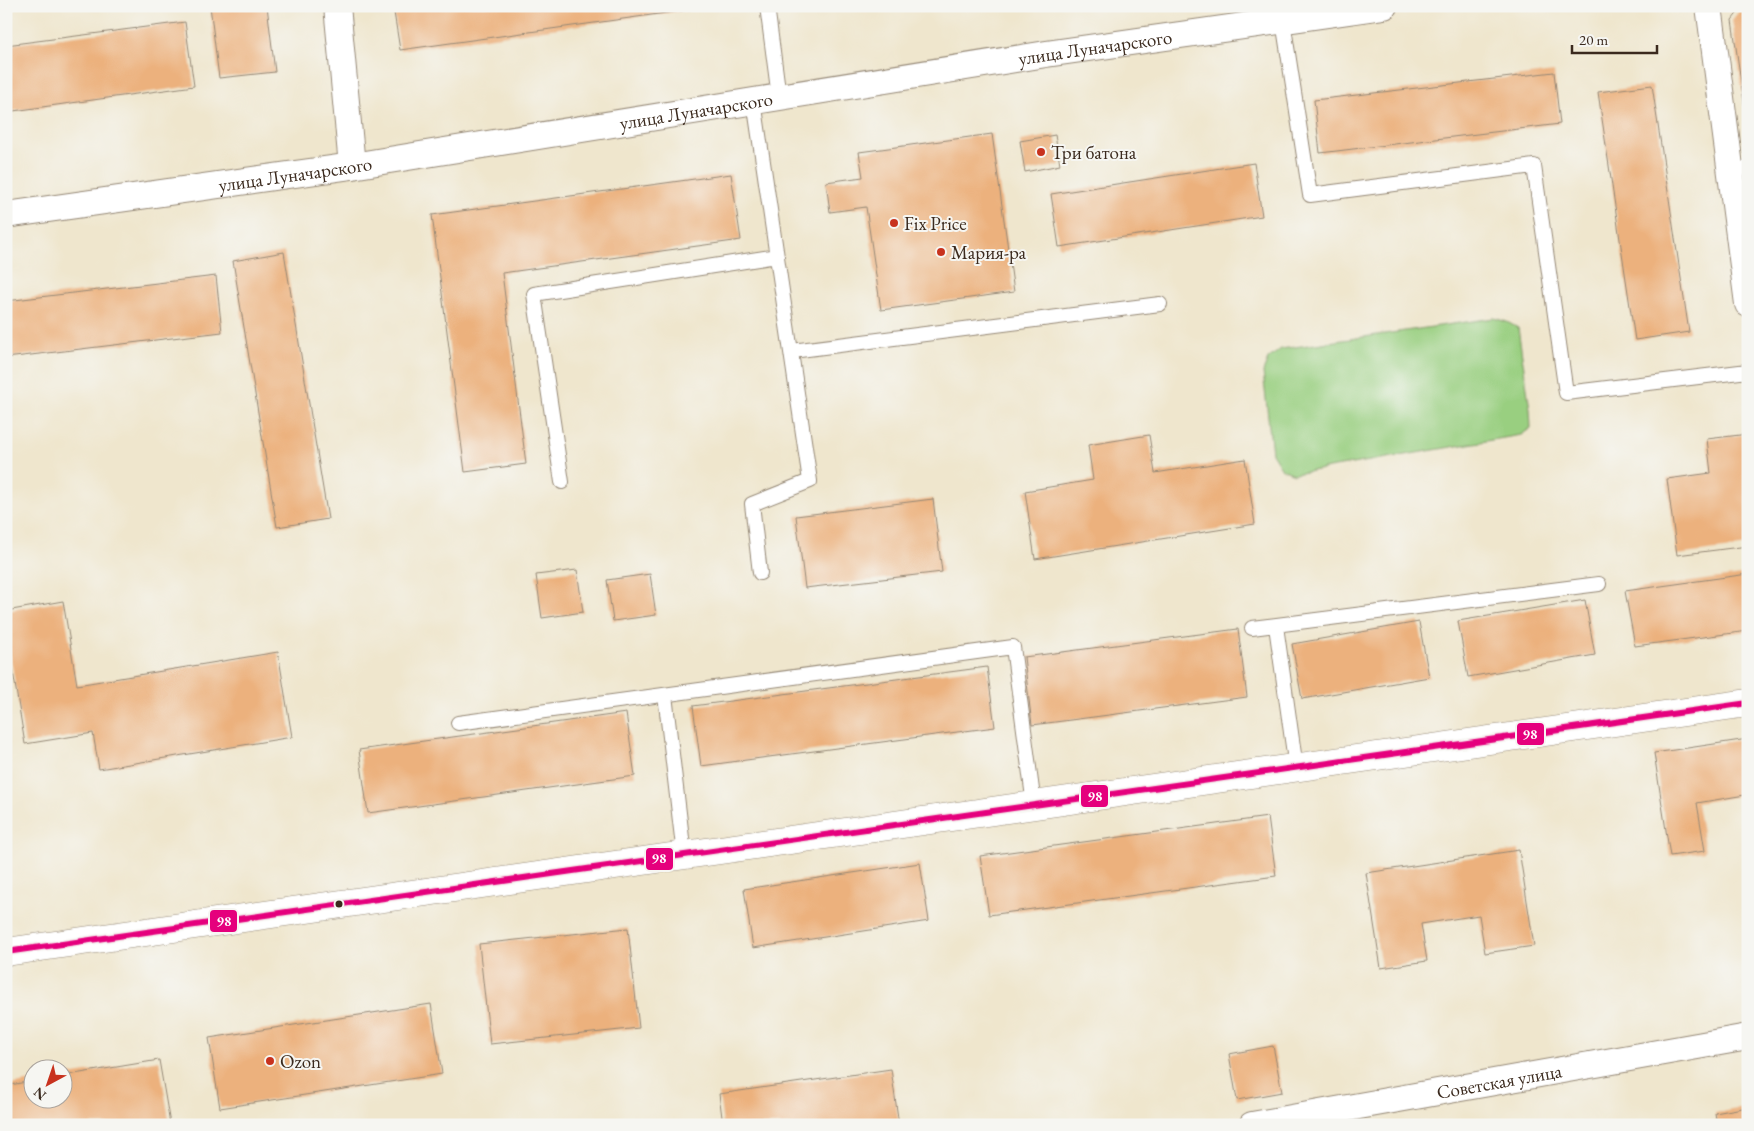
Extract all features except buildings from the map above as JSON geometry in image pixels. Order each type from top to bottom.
[{"type":"street","points":[[337,6],[352,166]]},
{"type":"street","name":"улица Луначарского","points":[[6,215],[352,166],[1046,54],[1384,6]]},
{"type":"street","points":[[1709,6],[1739,170],[1748,304]]},
{"type":"street","points":[[6,952],[1748,703]]},
{"type":"street","name":"Советская улица","points":[[1252,1125],[1748,1037]]},
{"type":"lane","points":[[760,573],[752,504],[810,481],[777,256],[766,99],[767,6]]},
{"type":"lane","points":[[1283,21],[1310,195],[1534,166],[1566,394],[1748,371]]},
{"type":"lane","points":[[562,482],[534,294],[777,256]]},
{"type":"lane","points":[[792,351],[1160,304]]},
{"type":"lane","points":[[1252,628],[1599,584]]},
{"type":"lane","points":[[1276,626],[1296,768]]},
{"type":"lane","points":[[458,723],[1013,647],[1034,805]]},
{"type":"lane","points":[[665,694],[684,855]]},
{"type":"green space","points":[[1494,318],[1518,328],[1531,428],[1521,435],[1294,474],[1282,469],[1272,453],[1263,372],[1268,359],[1281,349]]},
{"type":"transit line","name":"98","points":[[6,952],[1748,703]]},
{"type":"place","name":"Три батона","points":[[1041,152]]},
{"type":"place","name":"Fix Price","points":[[894,223]]},
{"type":"place","name":"Мария-ра","points":[[941,252]]},
{"type":"place","name":"Ozon","points":[[270,1061]]}]
